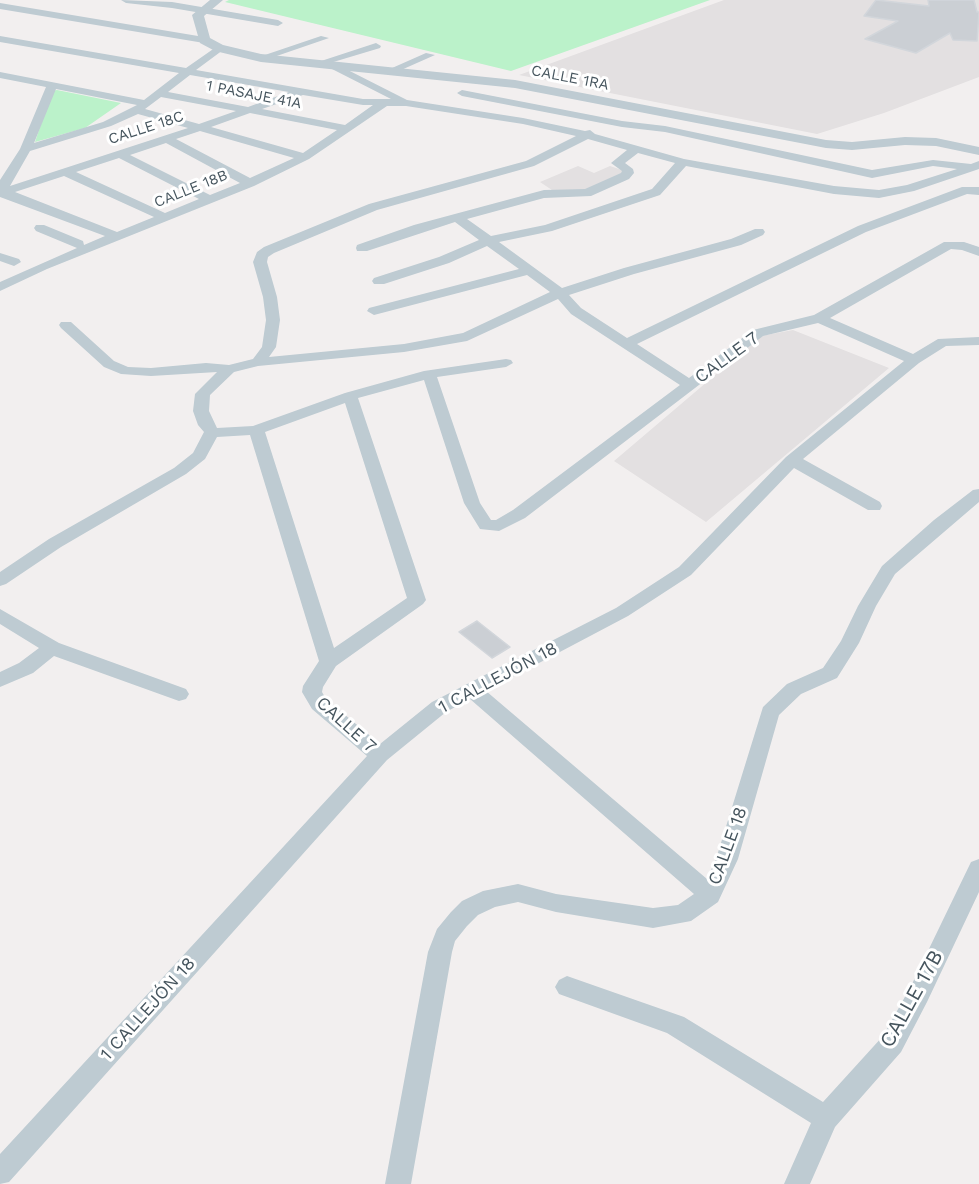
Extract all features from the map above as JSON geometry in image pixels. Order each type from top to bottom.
[{"type":"street","points":[[32,10],[40,0]]},
{"type":"street","points":[[126,0],[168,2],[202,11],[278,23]]},
{"type":"street","points":[[0,6],[204,40],[198,15],[217,0]]},
{"type":"street","points":[[261,58],[324,38]]},
{"type":"street","points":[[0,39],[302,91],[384,103],[406,103],[523,121],[586,135],[683,162],[834,190],[879,194],[910,188],[975,166]]},
{"type":"street","name":"CALLE 1RA","points":[[204,40],[219,48],[261,58],[515,84],[826,144],[852,146],[905,141],[936,142],[979,151]]},
{"type":"street","points":[[318,64],[376,46]]},
{"type":"street","points":[[26,149],[107,124],[141,106],[219,48]]},
{"type":"street","points":[[388,72],[429,55]]},
{"type":"street","points":[[336,67],[406,103]]},
{"type":"street","points":[[0,75],[141,106],[201,127],[305,157]]},
{"type":"street","points":[[52,86],[26,149],[1,192],[119,237]]},
{"type":"street","name":"CALLE 18C","points":[[1,192],[167,139],[302,91]]},
{"type":"street","name":"1 PASAJE 41A","points":[[158,93],[345,128]]},
{"type":"street","points":[[462,93],[610,122],[675,131],[872,174],[933,163],[975,166]]},
{"type":"street","name":"CALLE 18B","points":[[0,287],[42,266],[250,183],[305,157],[384,103]]},
{"type":"street","points":[[258,362],[269,347],[273,320],[261,262],[262,255],[269,250],[373,207],[530,164],[610,122]]},
{"type":"street","points":[[167,139],[250,183]]},
{"type":"street","points":[[362,248],[458,217],[544,194],[587,193],[625,176],[627,169],[617,163],[634,150]]},
{"type":"street","points":[[120,154],[209,199]]},
{"type":"street","points":[[379,281],[444,260],[487,241],[548,228],[656,192],[683,162]]},
{"type":"street","points":[[65,172],[164,218]]},
{"type":"street","points":[[626,344],[862,228],[966,190],[979,191]]},
{"type":"street","points":[[458,217],[487,241],[560,293],[576,311],[690,385]]},
{"type":"street","points":[[40,228],[78,244]]},
{"type":"street","points":[[66,325],[109,364],[126,371],[228,369],[258,362],[404,348],[467,337],[560,293],[629,271],[736,242],[759,232]]},
{"type":"street","name":"CALLE 7","points":[[429,374],[472,503],[486,525],[499,526],[528,507],[758,333],[819,318],[949,244],[964,246],[979,252]]},
{"type":"street","points":[[0,257],[14,262]]},
{"type":"street","points":[[374,311],[528,271]]},
{"type":"street","points":[[819,318],[914,360]]},
{"type":"street","name":"1 CALLEJÓN 18","points":[[0,1173],[380,755],[439,707],[622,612],[685,571],[792,460],[914,360],[943,342],[979,341]]},
{"type":"street","points":[[228,369],[203,394],[201,411],[206,425],[212,432],[233,433],[256,430],[350,396],[429,374],[506,363]]},
{"type":"street","name":"CALLE 7","points":[[350,396],[417,600],[329,661],[313,686],[314,697],[319,704],[380,755]]},
{"type":"street","points":[[256,430],[329,661]]},
{"type":"street","points":[[0,579],[55,543],[180,471],[199,456],[212,432]]},
{"type":"street","points":[[792,460],[874,506]]},
{"type":"street","name":"CALLE 18","points":[[398,1184],[440,952],[445,936],[470,908],[491,898],[518,893],[556,903],[653,918],[682,914],[710,895],[727,859],[770,712],[794,689],[830,673],[850,643],[867,606],[888,570],[940,524],[979,494]]},
{"type":"street","points":[[0,615],[52,648],[179,694]]},
{"type":"street","points":[[0,680],[26,668],[52,648]]},
{"type":"street","points":[[472,690],[710,895]]},
{"type":"street","name":"CALLE 17B","points":[[796,1184],[826,1118],[892,1044],[919,994],[979,868]]},
{"type":"street","points":[[567,987],[675,1025],[826,1118]]},
{"type":"shaded area","points":[[724,0],[979,0],[979,77],[884,113],[817,134],[519,75]]},
{"type":"shaded area","points":[[578,166],[594,173],[610,166],[628,172],[586,193],[555,192],[540,182]]},
{"type":"shaded area","points":[[793,330],[889,368],[706,522],[614,461],[761,336]]},
{"type":"green space","points":[[229,0],[710,0],[511,71],[225,2]]},
{"type":"green space","points":[[57,90],[121,103],[85,128],[35,142],[52,91]]},
{"type":"building","points":[[876,0],[929,6],[928,0],[974,0],[977,12],[979,12],[977,41],[953,40],[950,33],[916,53],[865,39],[898,21],[864,16]]},
{"type":"building","points":[[477,621],[510,647],[492,658],[459,632]]}]
